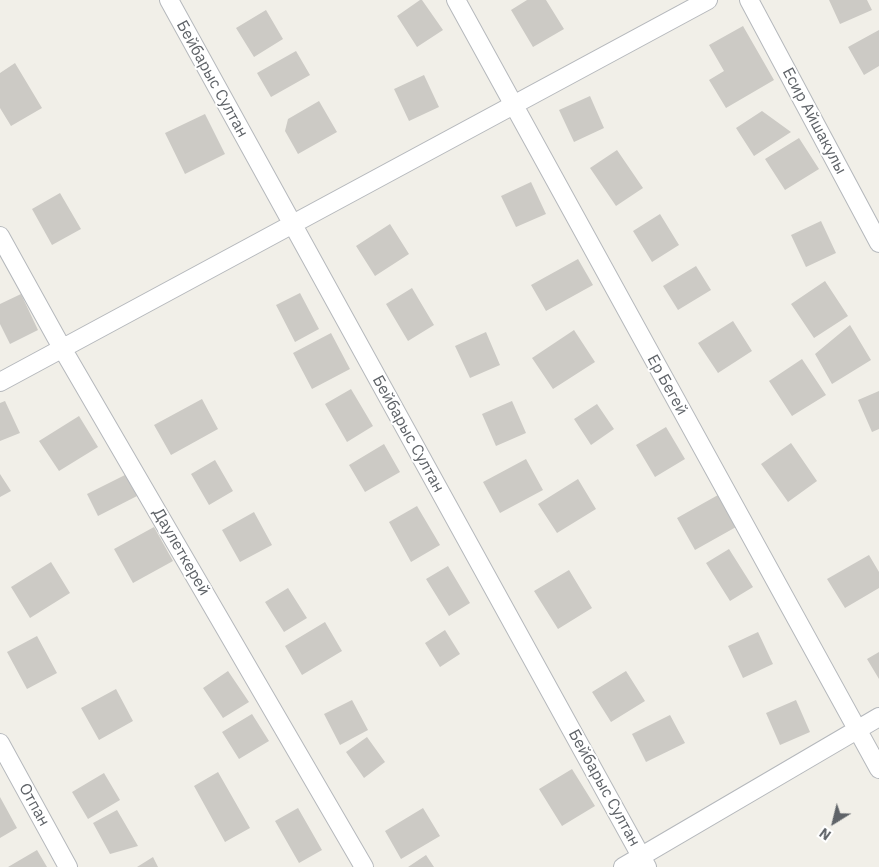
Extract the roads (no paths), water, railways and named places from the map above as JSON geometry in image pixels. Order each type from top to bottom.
[{"type":"street","name":"Бейбарыс Султан","points":[[169,0],[645,862]]},
{"type":"street","name":"Ер Бегей","points":[[456,0],[879,768]]},
{"type":"street","points":[[0,382],[708,0]]},
{"type":"street","name":"Есир Айшакулы","points":[[749,0],[879,243]]},
{"type":"street","name":"Даулеткерей","points":[[0,236],[62,348],[364,867]]},
{"type":"street","points":[[623,867],[645,862],[879,716]]},
{"type":"street","name":"Отпан","points":[[0,743],[68,867]]}]
